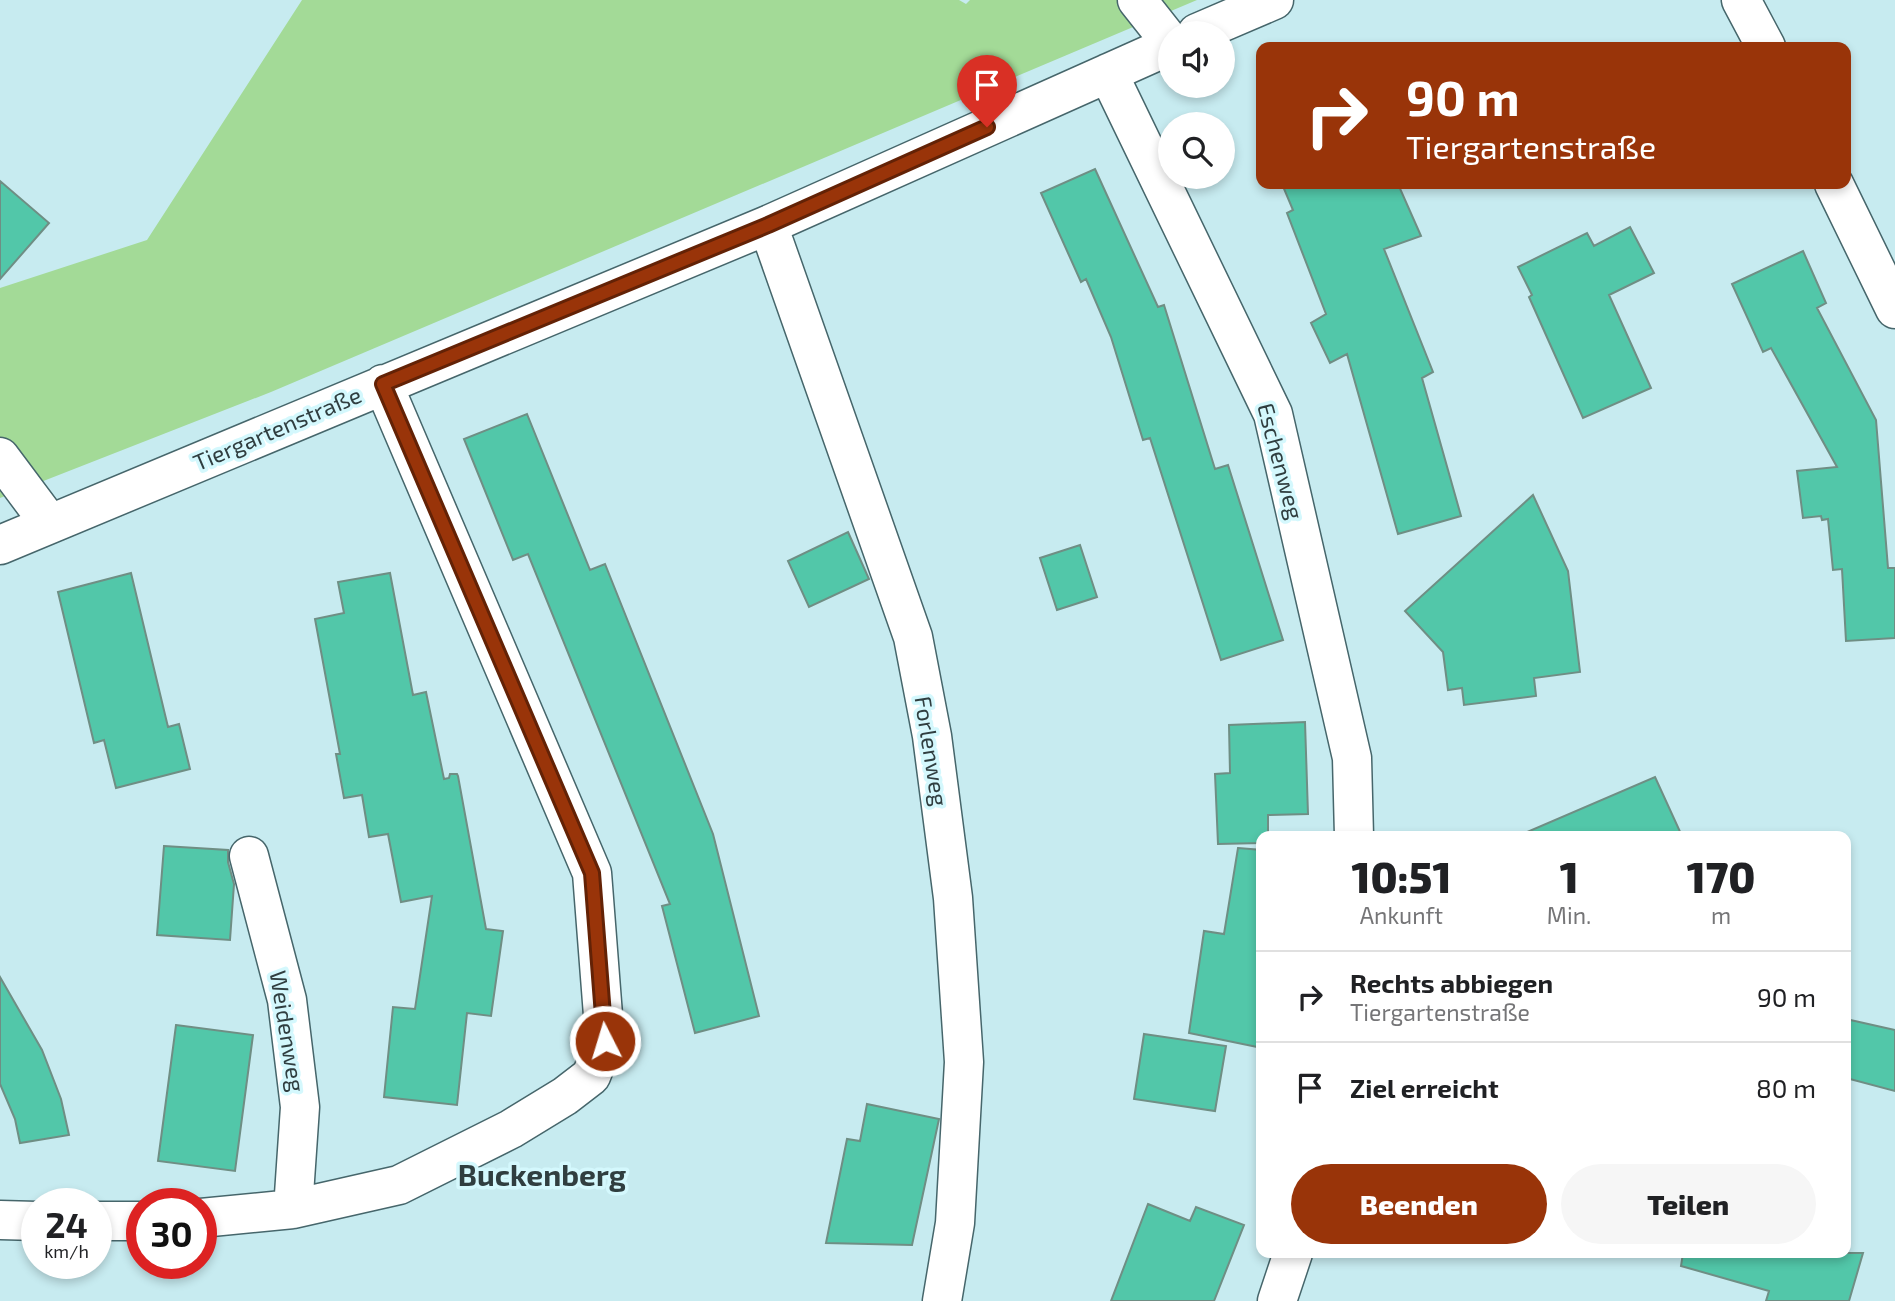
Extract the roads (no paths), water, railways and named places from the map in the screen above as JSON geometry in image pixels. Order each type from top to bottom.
[{"type":"street","points":[[1137,0],[1158,27]]},
{"type":"street","points":[[1225,21],[1274,0]]},
{"type":"street","points":[[1741,0],[1763,42]]},
{"type":"street","name":"Tiergartenstraße","points":[[0,545],[768,225],[1158,50]]},
{"type":"street","name":"Eschenweg","points":[[1108,73],[1273,414],[1352,758],[1354,831]]},
{"type":"street","points":[[1836,189],[1895,309]]},
{"type":"street","name":"Forlenweg","points":[[768,225],[913,637],[932,736],[953,898],[964,1062],[954,1223],[942,1301]]},
{"type":"street","points":[[217,1216],[293,1209],[399,1185],[511,1129],[565,1096],[591,1076],[605,1041],[592,873],[383,384]]},
{"type":"street","points":[[0,457],[50,524]]},
{"type":"street","name":"Weidenweg","points":[[249,856],[288,1014],[300,1107],[293,1209]]},
{"type":"street","points":[[0,1220],[21,1220]]},
{"type":"street","points":[[1276,1301],[1291,1258]]},
{"type":"district","name":"Buckenberg","points":[[542,1174]]}]
